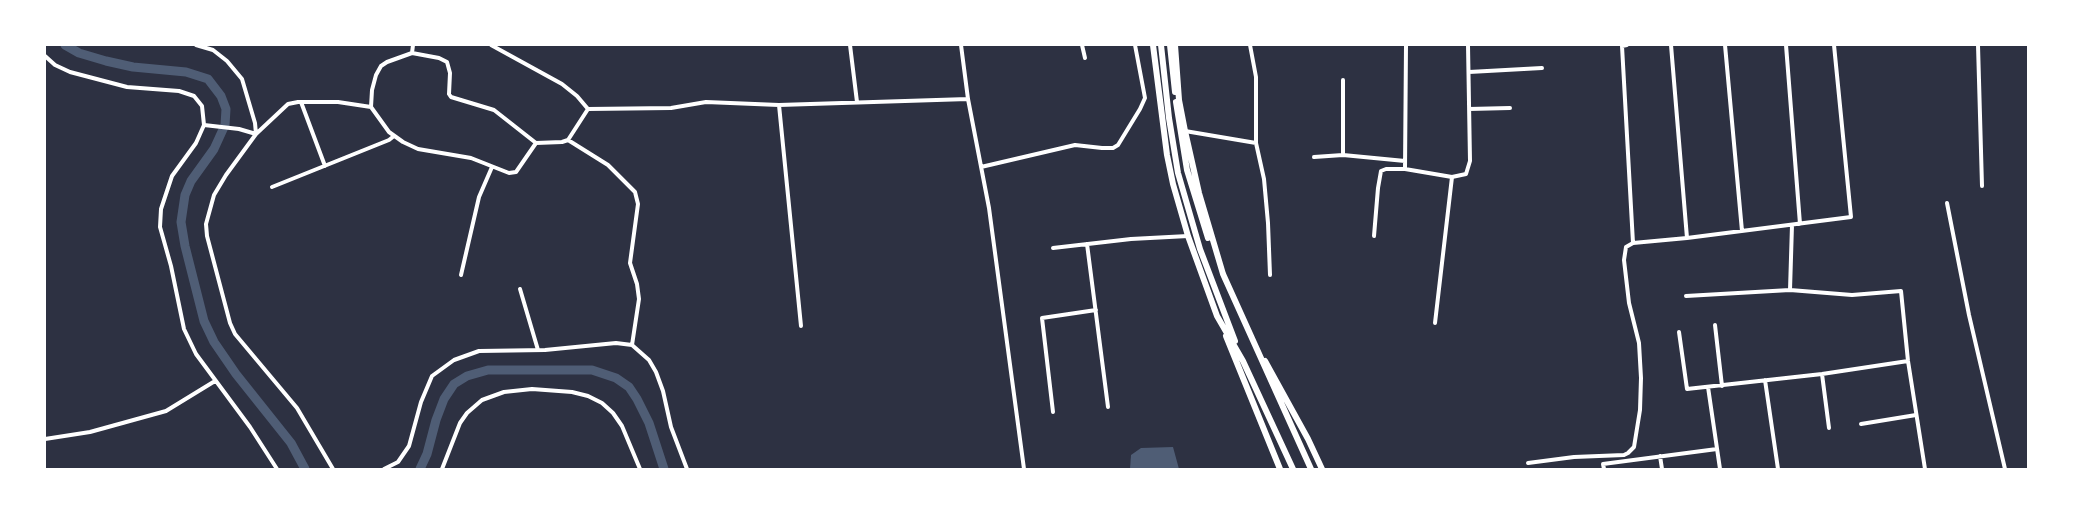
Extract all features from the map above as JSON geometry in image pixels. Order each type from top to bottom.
[{"type":"main road","points":[[1153,45],[1167,155],[1188,236],[1217,316],[1280,469]]},
{"type":"main road","points":[[1161,45],[1168,118],[1178,173],[1200,249],[1244,361],[1293,469]]},
{"type":"main road","points":[[1170,45],[1187,170],[1201,218],[1241,316],[1311,469]]},
{"type":"main road","points":[[1175,45],[1179,99],[1185,131],[1199,193],[1223,274]]},
{"type":"main road","points":[[1217,316],[1244,361]]},
{"type":"main road","points":[[1241,316],[1322,469]]},
{"type":"street","points":[[196,45],[213,50],[227,61],[242,79],[256,134]]},
{"type":"street","points":[[412,52],[413,45]]},
{"type":"street","points":[[491,45],[562,84],[588,109]]},
{"type":"street","points":[[850,45],[857,102]]},
{"type":"street","points":[[961,45],[968,99],[989,208],[1024,469]]},
{"type":"street","points":[[1082,45],[1085,58]]},
{"type":"street","points":[[981,167],[1075,146],[1113,148],[1118,145],[1145,98],[1135,45]]},
{"type":"street","points":[[1250,45],[1256,76],[1256,143],[1265,190],[1270,275]]},
{"type":"street","points":[[1405,169],[1406,45]]},
{"type":"street","points":[[1374,236],[1381,171],[1405,169],[1452,177],[1466,174],[1470,160],[1468,45]]},
{"type":"street","points":[[1627,45],[1622,46],[1633,243]]},
{"type":"street","points":[[1671,45],[1687,238]]},
{"type":"street","points":[[1725,45],[1742,231]]},
{"type":"street","points":[[1786,45],[1800,224]]},
{"type":"street","points":[[1528,463],[1574,457],[1623,455],[1634,447],[1640,411],[1641,378],[1639,343],[1629,303],[1624,260],[1626,247],[1633,243],[1851,217],[1834,45]]},
{"type":"street","points":[[1978,45],[1982,186]]},
{"type":"street","points":[[536,143],[516,172],[509,173],[471,158],[418,148],[389,132],[371,107],[376,75],[381,66],[412,52],[440,58],[447,62],[451,97],[494,110],[536,143],[568,140],[588,109]]},
{"type":"street","points":[[45,56],[55,65],[99,81],[127,87],[179,92],[194,96],[202,106],[204,125],[196,143],[172,176],[161,209],[160,227],[184,329],[196,354],[250,427],[277,469]]},
{"type":"street","points":[[1469,72],[1542,68]]},
{"type":"street","points":[[1342,155],[1343,80]]},
{"type":"street","points":[[588,109],[671,108],[706,102],[779,105],[968,99]]},
{"type":"street","points":[[302,102],[325,166]]},
{"type":"street","points":[[333,469],[297,408],[235,334],[207,236],[206,224],[214,195],[226,175],[256,134],[288,104],[338,102],[371,107]]},
{"type":"street","points":[[779,105],[801,326]]},
{"type":"street","points":[[1469,109],[1510,108]]},
{"type":"street","points":[[204,125],[239,129],[256,134]]},
{"type":"street","points":[[1185,131],[1256,143]]},
{"type":"street","points":[[272,187],[394,136]]},
{"type":"street","points":[[568,140],[608,165],[635,192],[638,204],[630,263],[639,299],[632,345]]},
{"type":"street","points":[[1314,157],[1342,155],[1405,161]]},
{"type":"street","points":[[461,275],[479,197],[492,167]]},
{"type":"street","points":[[1435,323],[1452,177]]},
{"type":"street","points":[[1947,203],[1969,315],[2005,469]]},
{"type":"street","points":[[1790,290],[1792,225]]},
{"type":"street","points":[[1053,248],[1131,239],[1188,236]]},
{"type":"street","points":[[1087,243],[1108,407]]},
{"type":"street","points":[[520,289],[538,351]]},
{"type":"street","points":[[1686,296],[1790,290],[1852,295],[1901,291],[1908,361],[1925,469]]},
{"type":"street","points":[[1053,412],[1041,318],[1096,310]]},
{"type":"street","points":[[1715,325],[1722,386]]},
{"type":"street","points":[[1679,332],[1687,389],[1822,374],[1908,361]]},
{"type":"street","points":[[384,469],[398,462],[409,446],[432,376],[454,360],[479,351],[538,351],[616,342],[632,345],[649,360],[656,372],[671,427],[687,469]]},
{"type":"street","points":[[1822,374],[1829,428]]},
{"type":"street","points":[[1765,380],[1778,469]]},
{"type":"street","points":[[45,439],[90,432],[166,411],[215,381]]},
{"type":"street","points":[[1708,387],[1720,469]]},
{"type":"street","points":[[442,469],[460,423],[482,400],[504,392],[532,389],[572,392],[602,403],[622,426],[640,469]]},
{"type":"street","points":[[1861,424],[1917,415]]},
{"type":"street","points":[[1604,469],[1603,465],[1717,449]]},
{"type":"street","points":[[1660,456],[1662,469]]},
{"type":"water","points":[[1173,447],[1179,469],[1130,469],[1131,455],[1141,448]]},
{"type":"waterway","points":[[65,45],[79,53],[106,61],[133,67],[186,72],[208,79],[221,96],[226,109],[225,125],[214,149],[191,181],[185,195],[181,222],[185,246],[204,321],[214,342],[236,374],[291,443],[305,469]]},
{"type":"waterway","points":[[420,469],[444,399],[454,384],[467,376],[488,370],[592,370],[616,378],[629,387],[637,399],[649,423],[664,469]]}]
